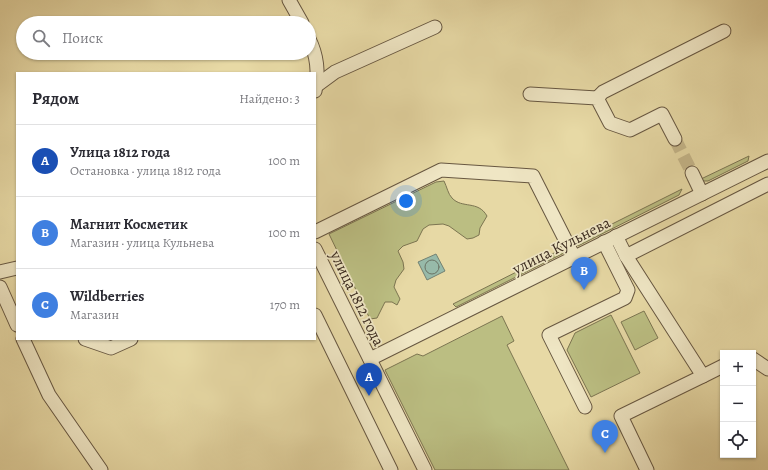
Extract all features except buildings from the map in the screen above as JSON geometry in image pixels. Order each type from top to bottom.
[{"type":"street","points":[[290,0],[298,16]]},
{"type":"street","points":[[316,89],[335,72],[435,27]]},
{"type":"street","points":[[530,94],[597,98],[603,92],[724,31]]},
{"type":"street","points":[[316,59],[318,68],[316,89]]},
{"type":"street","points":[[597,98],[610,123],[630,130],[662,114],[675,140]]},
{"type":"street","name":"улица Кульнева","points":[[370,359],[768,161]]},
{"type":"street","points":[[316,232],[441,170],[533,176],[574,258]]},
{"type":"street","points":[[692,173],[702,194]]},
{"type":"street","points":[[626,256],[768,184]]},
{"type":"street","points":[[616,236],[626,256],[702,376]]},
{"type":"street","points":[[585,407],[549,335],[625,298],[628,290],[604,242]]},
{"type":"street","name":"улица 1812 года","points":[[316,251],[425,470]]},
{"type":"street","points":[[0,272],[16,268]]},
{"type":"street","points":[[0,288],[16,323]]},
{"type":"street","points":[[316,317],[391,470]]},
{"type":"street","points":[[23,340],[49,395],[101,470]]},
{"type":"street","points":[[88,340],[111,348],[129,340]]},
{"type":"street","points":[[756,361],[768,369]]},
{"type":"street","points":[[647,470],[621,416],[720,367]]},
{"type":"green space","points":[[749,156],[748,161],[708,181],[701,179]]},
{"type":"green space","points":[[444,181],[452,198],[460,203],[479,208],[487,216],[480,228],[479,235],[467,239],[449,226],[443,224],[429,225],[423,229],[417,241],[403,246],[398,251],[403,262],[404,269],[396,280],[394,287],[400,299],[397,305],[392,302],[385,302],[377,318],[370,319],[329,234],[436,182]]},
{"type":"green space","points":[[682,189],[679,195],[578,246],[576,242]]},
{"type":"green space","points":[[562,249],[564,253],[456,307],[453,304]]},
{"type":"green space","points":[[644,311],[658,338],[635,350],[621,322]]},
{"type":"green space","points":[[611,315],[640,373],[591,397],[567,350],[575,333]]},
{"type":"green space","points":[[502,316],[514,341],[507,345],[569,470],[435,470],[385,370],[417,354],[423,356]]},
{"type":"water","points":[[436,254],[445,271],[427,280],[418,262]]},
{"type":"tunnel","points":[[675,139],[692,173]]},
{"type":"place","name":"Магнит Косметик","points":[[584,290]]},
{"type":"place","name":"Улица 1812 года","points":[[369,396]]},
{"type":"place","name":"Wildberries","points":[[605,453]]}]
